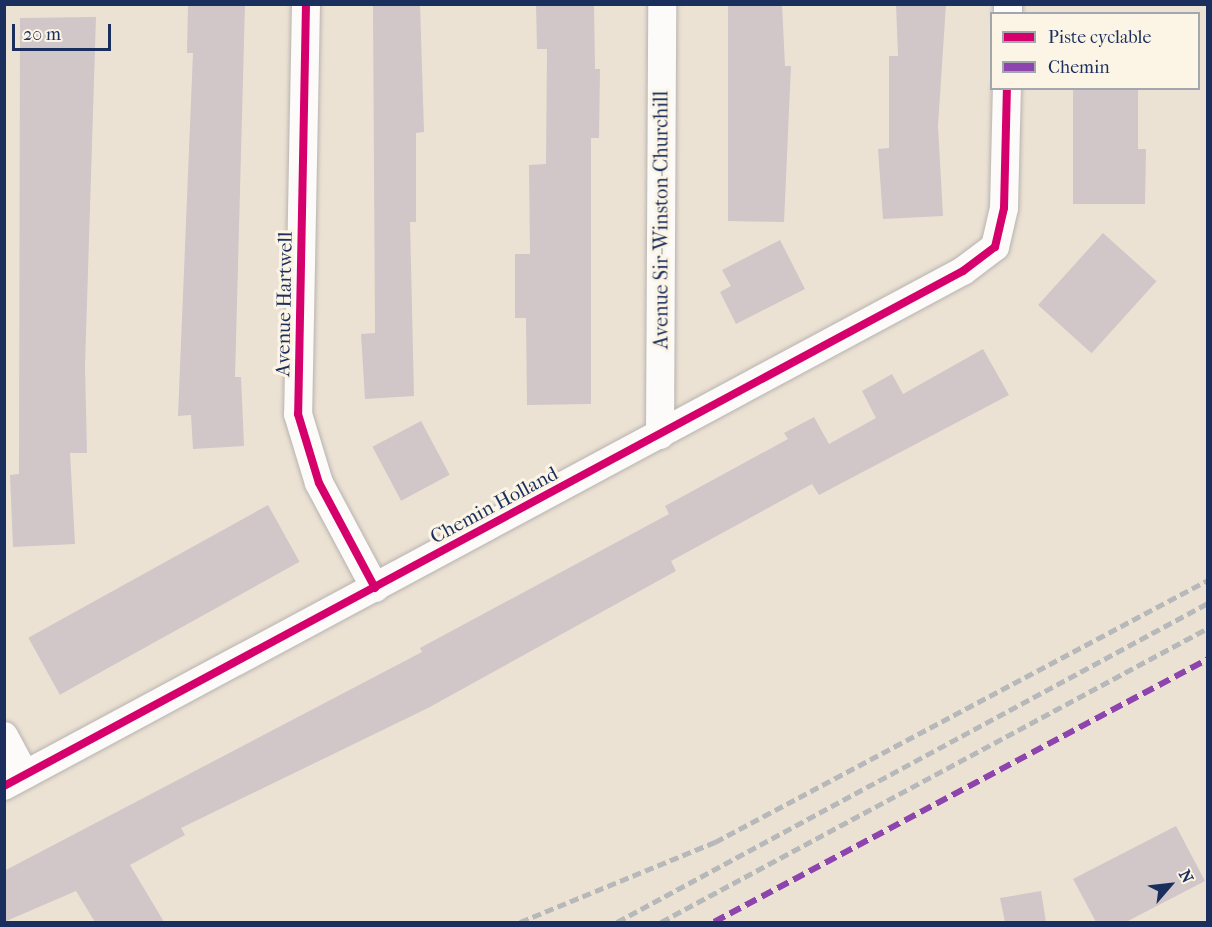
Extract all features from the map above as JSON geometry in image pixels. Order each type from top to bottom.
[{"type":"street","name":"Avenue Hartwell","points":[[306,4],[298,414],[319,483],[375,588]]},
{"type":"street","name":"Avenue Sir-Winston-Churchill","points":[[660,435],[662,4]]},
{"type":"street","name":"Chemin Holland","points":[[15,781],[963,271],[995,247],[1004,208],[1006,90]]},
{"type":"street","points":[[4,736],[15,781]]},
{"type":"building","points":[[188,4],[245,4],[235,377],[241,377],[244,446],[193,449],[191,415],[178,416],[193,53],[187,53]]},
{"type":"building","points":[[373,4],[420,4],[424,132],[416,133],[416,222],[410,222],[414,396],[365,399],[361,334],[375,333]]},
{"type":"building","points":[[536,4],[594,4],[595,69],[600,69],[599,138],[591,138],[591,404],[527,405],[526,318],[515,318],[515,254],[530,254],[529,165],[546,164],[547,49],[537,49]]},
{"type":"building","points":[[728,4],[782,4],[785,66],[791,66],[784,222],[728,221]]},
{"type":"building","points":[[896,4],[946,4],[938,126],[943,216],[883,219],[878,149],[889,148],[889,56],[898,56]]},
{"type":"building","points":[[96,17],[85,366],[87,453],[70,453],[75,544],[13,547],[10,475],[19,474],[20,18]]},
{"type":"building","points":[[1073,90],[1138,90],[1138,149],[1146,149],[1145,204],[1073,204]]},
{"type":"building","points":[[1103,233],[1157,281],[1092,353],[1038,305]]},
{"type":"building","points":[[780,240],[805,289],[736,324],[720,292],[731,286],[722,270]]},
{"type":"building","points":[[983,349],[1009,395],[819,495],[812,484],[671,561],[676,571],[428,708],[181,828],[185,835],[130,865],[164,922],[95,922],[76,891],[4,922],[4,871],[422,652],[420,648],[669,514],[665,506],[788,439],[784,433],[814,417],[829,444],[876,418],[862,391],[892,374],[903,394]]},
{"type":"building","points":[[421,421],[450,475],[401,501],[372,447]]},
{"type":"building","points":[[268,505],[300,562],[60,695],[28,638]]},
{"type":"building","points":[[1176,826],[1205,881],[1126,922],[1096,922],[1073,879]]},
{"type":"building","points":[[1041,891],[1046,922],[1005,922],[1000,898]]},
{"type":"railway","points":[[520,922],[715,842],[1208,580]]},
{"type":"railway","points":[[617,922],[1208,603]]},
{"type":"railway","points":[[661,922],[1208,628]]},
{"type":"marked path","points":[[714,922],[1208,659]]},
{"type":"cycle path","points":[[306,4],[298,414],[319,483],[375,588]]},
{"type":"cycle path","points":[[4,786],[963,271],[995,247],[1004,208],[1007,90]]}]
